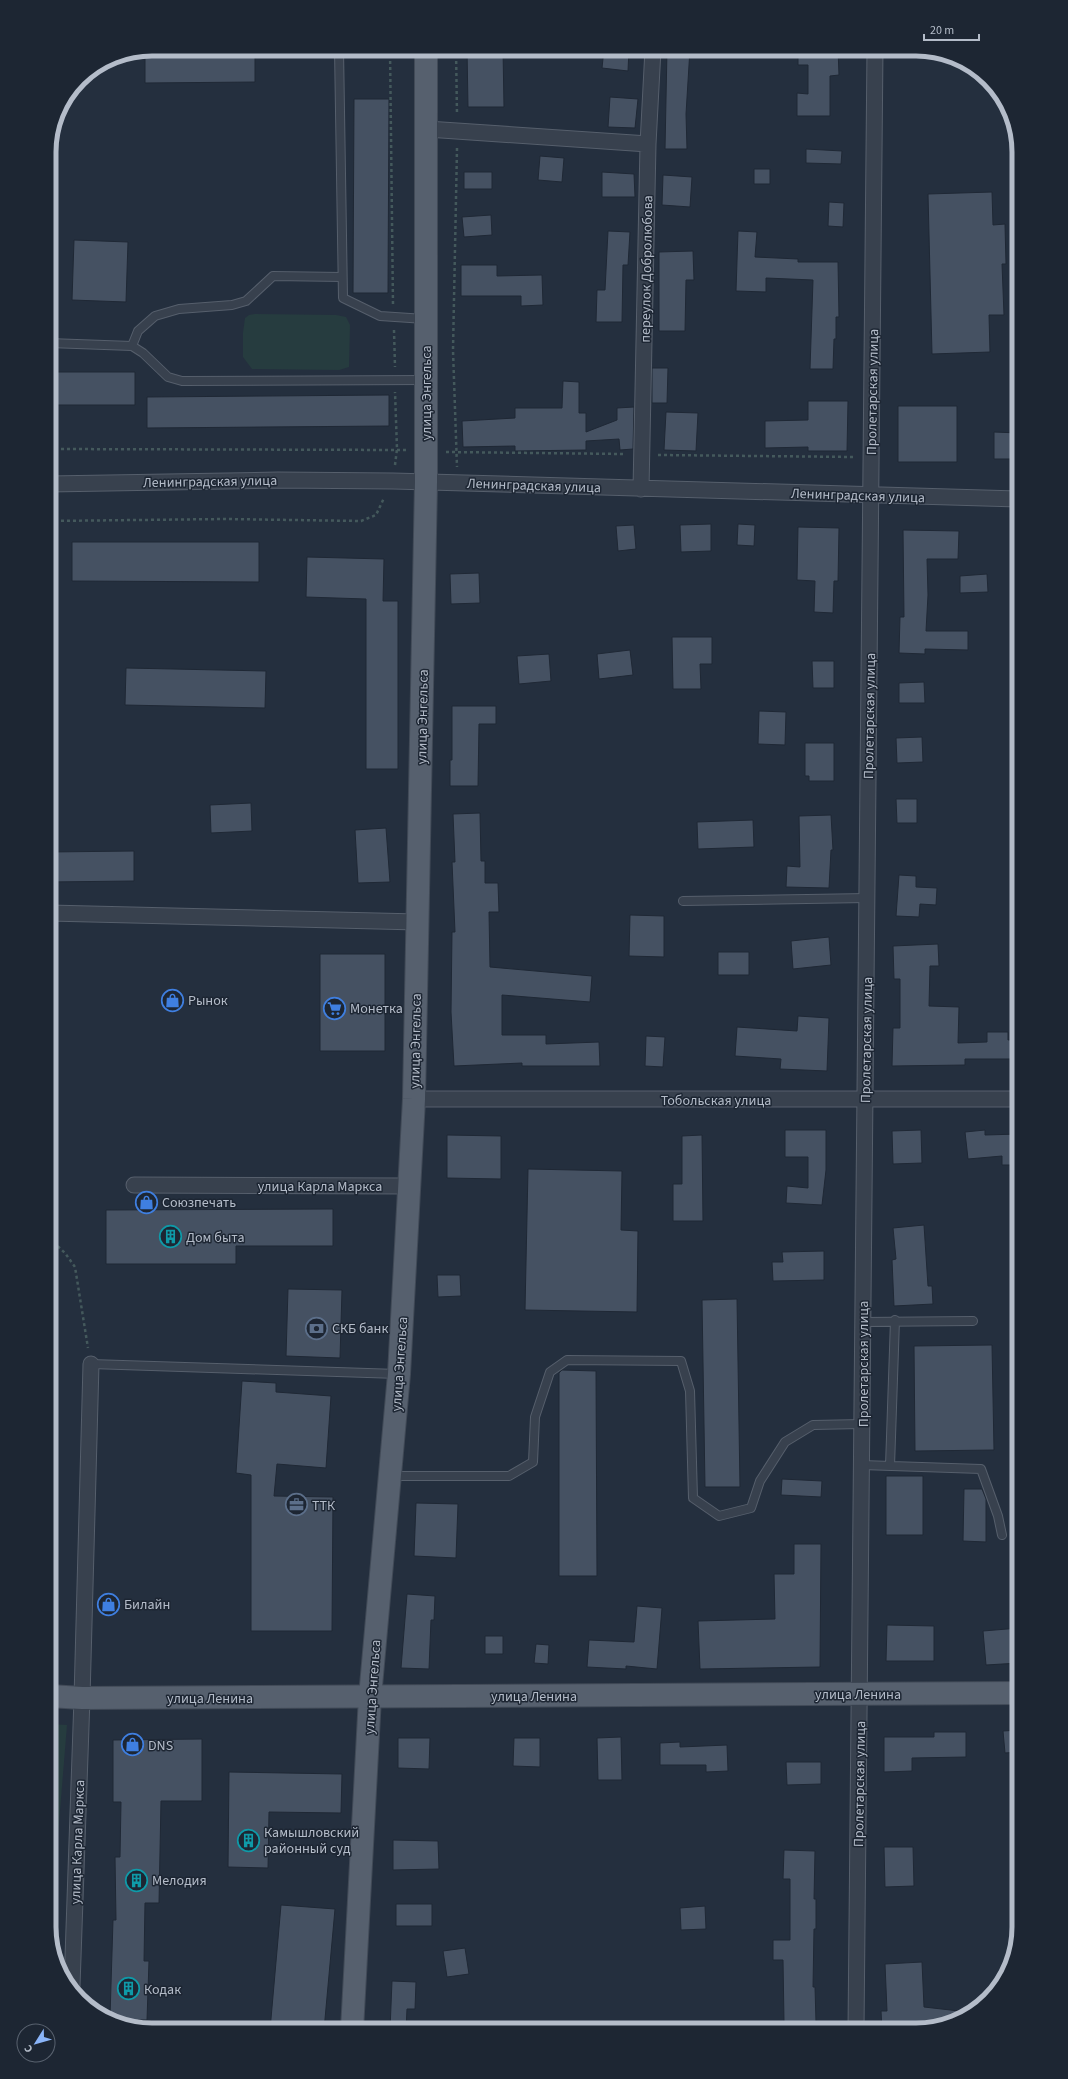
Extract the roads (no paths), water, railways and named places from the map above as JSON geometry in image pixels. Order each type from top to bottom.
[{"type":"main road","name":"улица Энгельса","points":[[352,2023],[370,1697],[399,1374],[414,1099],[426,482],[426,56]]},
{"type":"main road","name":"улица Ленина","points":[[56,1696],[82,1698],[370,1697],[1012,1693]]},
{"type":"street","name":"переулок Добролюбова","points":[[642,489],[648,144],[653,56]]},
{"type":"street","name":"Пролетарская улица","points":[[856,2023],[875,56]]},
{"type":"street","points":[[427,129],[648,144]]},
{"type":"street","name":"Ленинградская улица","points":[[56,484],[278,480],[426,482],[1012,499]]},
{"type":"street","points":[[56,913],[418,922]]},
{"type":"street","name":"Тобольская улица","points":[[414,1099],[1012,1099]]},
{"type":"street","name":"улица Карла Маркса","points":[[134,1185],[409,1186]]},
{"type":"street","name":"улица Карла Маркса","points":[[72,1980],[91,1364]]},
{"type":"lane","points":[[339,56],[343,298],[380,316],[426,319]]},
{"type":"lane","points":[[132,346],[138,331],[155,316],[179,309],[232,305],[246,300],[273,276],[342,276]]},
{"type":"lane","points":[[56,344],[132,346],[143,352],[168,377],[182,381],[426,380]]},
{"type":"lane","points":[[683,901],[867,898]]},
{"type":"lane","points":[[863,1322],[895,1320],[973,1321]]},
{"type":"lane","points":[[890,1466],[895,1320]]},
{"type":"lane","points":[[390,1476],[509,1476],[533,1462],[535,1417],[550,1372],[567,1360],[680,1362],[690,1391],[693,1498],[719,1516],[751,1508],[760,1481],[785,1442],[813,1425],[862,1424]]},
{"type":"lane","points":[[91,1364],[399,1374]]},
{"type":"lane","points":[[862,1464],[981,1469],[998,1516],[1002,1535]]},
{"type":"place","name":"Рынок","points":[[172,1000]]},
{"type":"place","name":"Монетка","points":[[335,1008]]},
{"type":"place","name":"Союзпечать","points":[[147,1202]]},
{"type":"place","name":"Дом быта","points":[[171,1237]]},
{"type":"place","name":"СКБ банк","points":[[317,1328]]},
{"type":"place","name":"ТТК","points":[[296,1505]]},
{"type":"place","name":"Билайн","points":[[109,1604]]},
{"type":"place","name":"DNS","points":[[133,1745]]},
{"type":"place","name":"Камышловский районный суд","points":[[248,1840]]},
{"type":"place","name":"Мелодия","points":[[137,1880]]},
{"type":"place","name":"Кодак","points":[[129,1989]]}]
